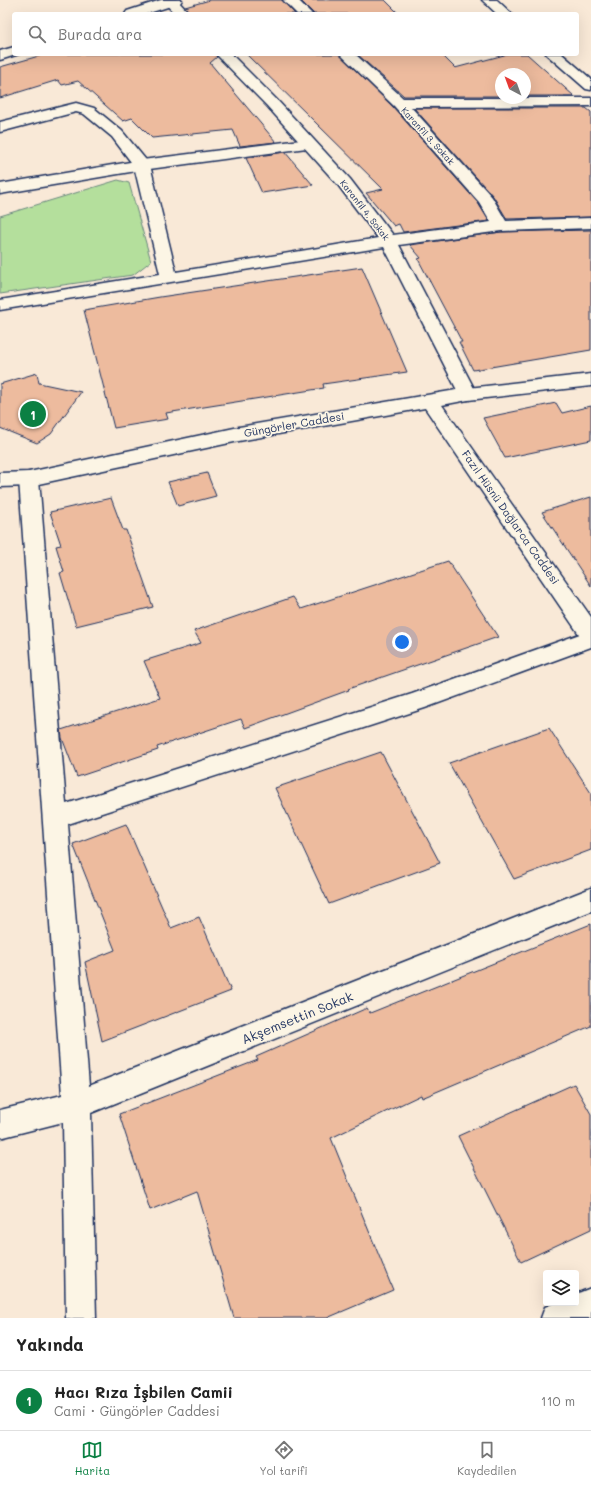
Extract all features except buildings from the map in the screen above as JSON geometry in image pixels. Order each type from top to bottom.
[{"type":"street","points":[[290,0],[303,12]]},
{"type":"street","points":[[489,0],[503,12]]},
{"type":"street","points":[[138,12],[172,1],[181,12]]},
{"type":"street","points":[[0,56],[12,52]]},
{"type":"street","name":"Karanfil 4. Sokak","points":[[225,56],[272,103],[344,182],[389,241],[468,394]]},
{"type":"street","name":"Karanfil 3. Sokak","points":[[349,56],[399,103],[486,200],[500,226]]},
{"type":"street","points":[[555,56],[591,86]]},
{"type":"street","points":[[399,103],[591,102]]},
{"type":"street","points":[[0,127],[76,107],[89,111],[117,134],[142,165],[169,278]]},
{"type":"street","points":[[0,189],[142,165],[309,144]]},
{"type":"street","points":[[0,305],[389,241],[500,226],[591,224]]},
{"type":"street","name":"Güngörler Caddesi","points":[[0,480],[29,479],[239,434],[468,394],[591,380]]},
{"type":"street","name":"Fazıl Hüsnü Dağlarca Caddesi","points":[[430,401],[591,634]]},
{"type":"street","points":[[29,479],[77,1105],[81,1318]]},
{"type":"street","points":[[55,818],[417,702],[591,638]]},
{"type":"street","name":"Akşemsettin Sokak","points":[[0,1124],[77,1105],[591,899]]},
{"type":"street","points":[[556,1318],[591,1303]]},
{"type":"green space","points":[[118,180],[129,183],[151,261],[133,275],[0,294],[0,216]]},
{"type":"place","name":"Hacı Rıza İşbilen Camii","points":[[33,414]]}]
